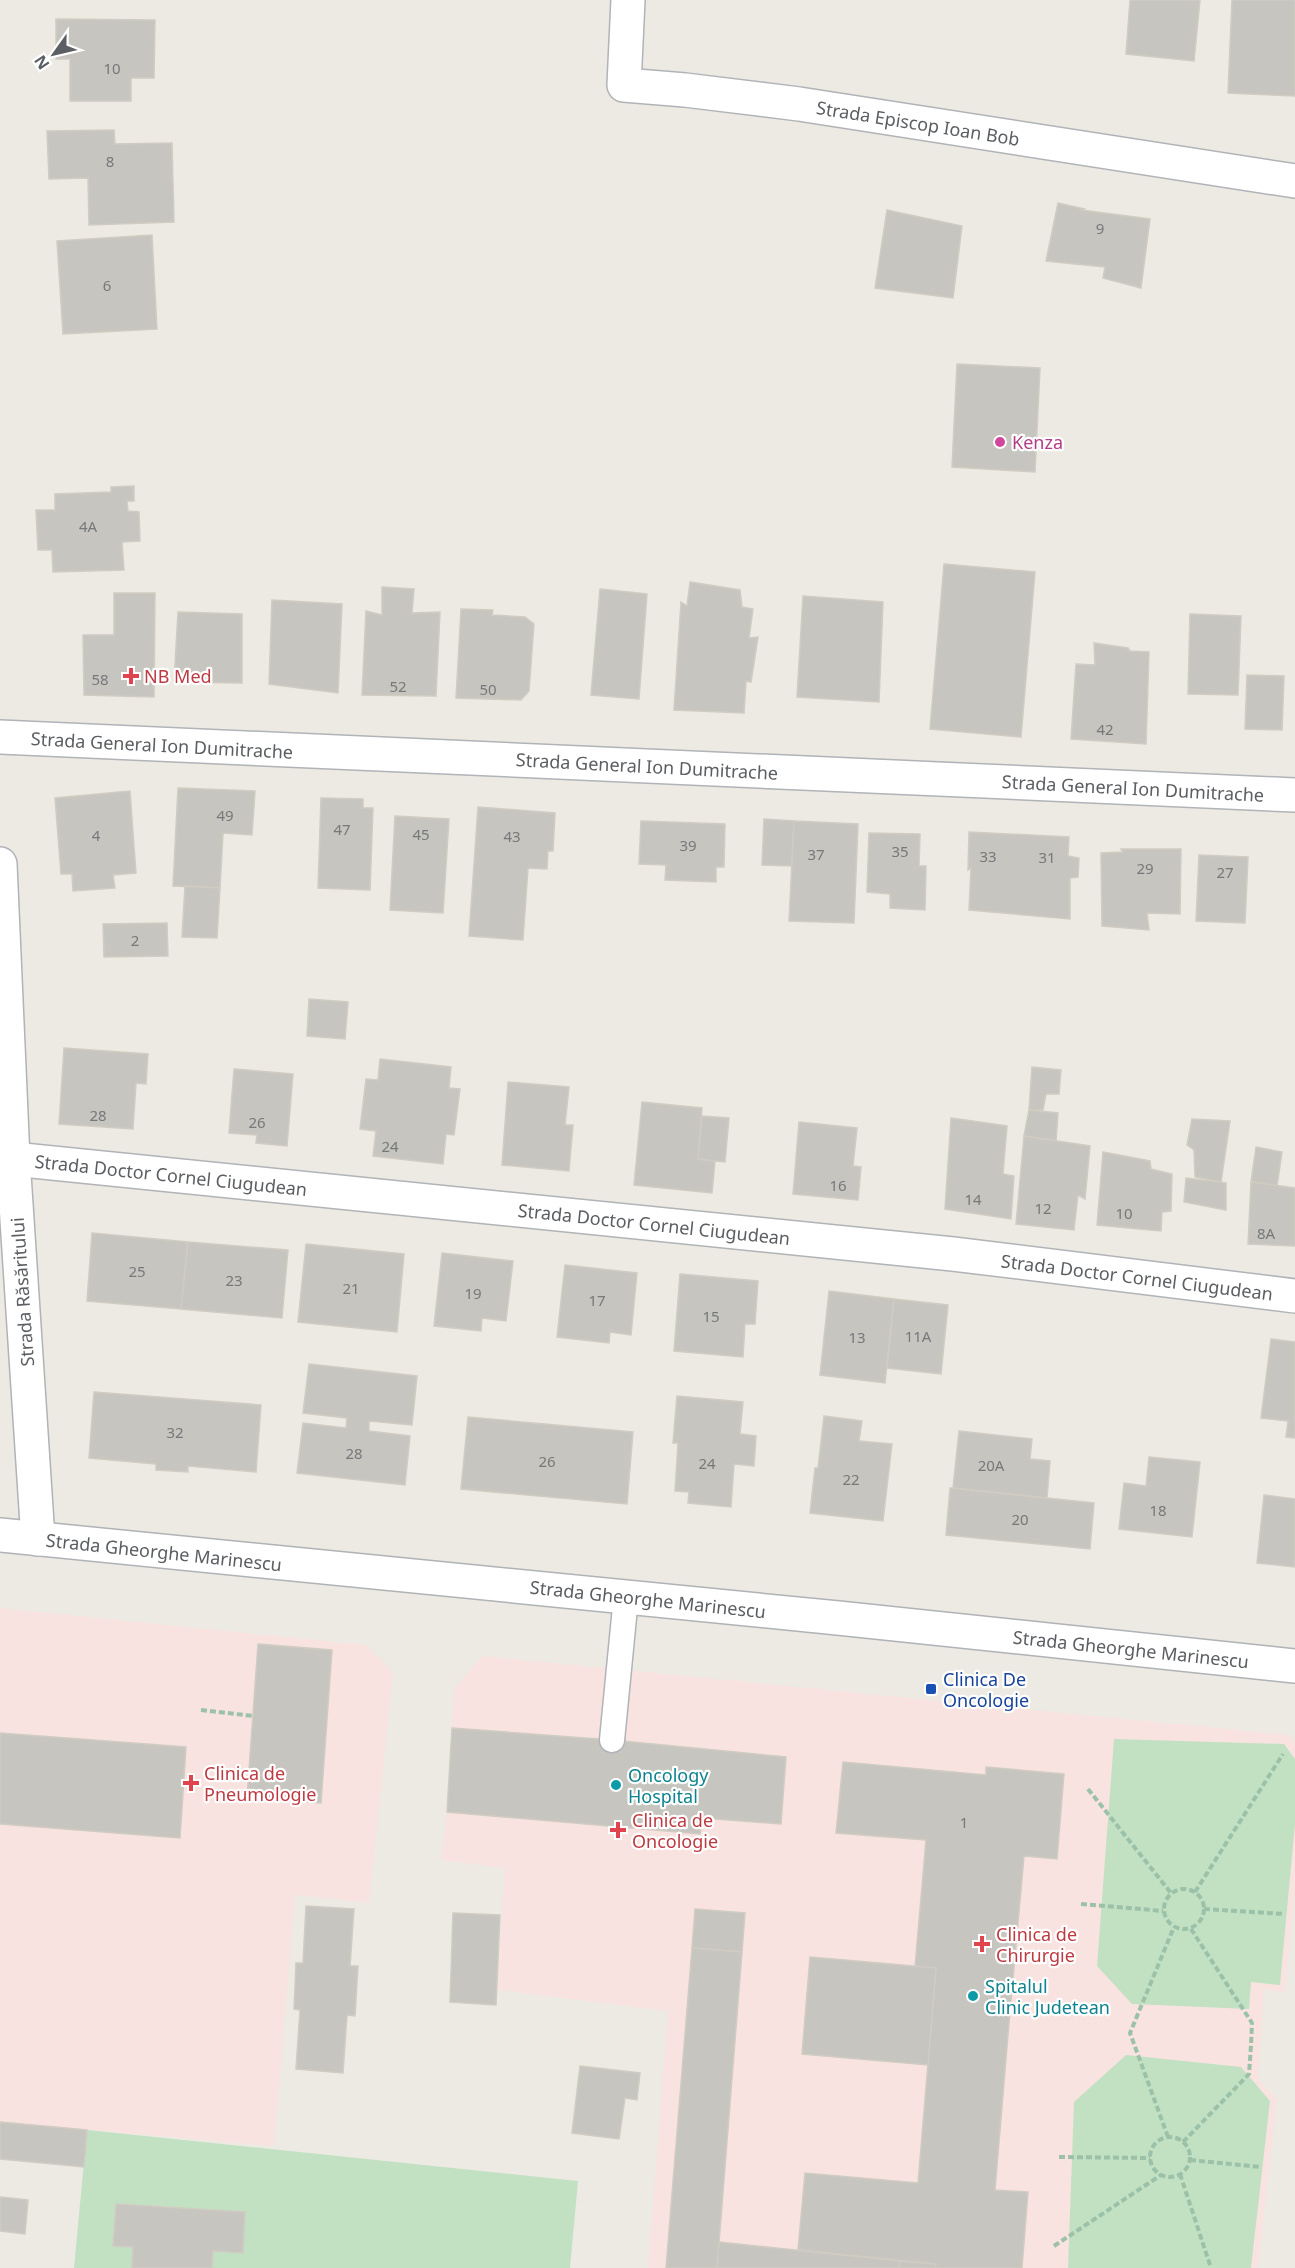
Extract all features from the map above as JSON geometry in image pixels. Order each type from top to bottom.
[{"type":"street","name":"Strada Episcop Ioan Bob","points":[[628,0],[624,85],[799,104],[1295,181]]},
{"type":"street","name":"Strada General Ion Dumitrache","points":[[0,737],[1295,795]]},
{"type":"street","name":"Strada Răsăritului","points":[[0,864],[13,1159],[38,1539]]},
{"type":"street","name":"Strada Doctor Cornel Ciugudean","points":[[13,1159],[953,1254],[1295,1296]]},
{"type":"street","name":"Strada Gheorghe Marinescu","points":[[0,1535],[1295,1666]]},
{"type":"lane","points":[[612,1740],[626,1597]]},
{"type":"path","points":[[201,1710],[253,1716]]},
{"type":"path","points":[[1195,1892],[1283,1754]]},
{"type":"path","points":[[1088,1789],[1171,1893]]},
{"type":"path","points":[[1179,1890],[1195,1892],[1201,1899],[1204,1909],[1203,1917],[1191,1929],[1182,1930],[1174,1927],[1167,1920],[1163,1911],[1165,1901],[1171,1893],[1179,1890]]},
{"type":"path","points":[[1081,1904],[1163,1911]]},
{"type":"path","points":[[1204,1909],[1284,1914]]},
{"type":"path","points":[[1168,2137],[1130,2033],[1174,1927]]},
{"type":"path","points":[[1183,2142],[1249,2074],[1252,2023],[1191,1929]]},
{"type":"path","points":[[1168,2137],[1183,2142],[1189,2150],[1190,2160],[1186,2169],[1170,2177],[1161,2175],[1153,2168],[1150,2158],[1155,2143],[1168,2137]]},
{"type":"path","points":[[1059,2157],[1150,2158]]},
{"type":"path","points":[[1190,2160],[1261,2167]]},
{"type":"path","points":[[1180,2174],[1211,2268]]},
{"type":"path","points":[[1054,2246],[1161,2175]]},
{"type":"shaded area","name":"Clinica de Pneumologie","points":[[0,1608],[366,1645],[393,1672],[369,1903],[295,1895],[274,2146],[0,2122]]},
{"type":"shaded area","name":"Clinica de Chirurgie","points":[[482,1656],[1290,1735],[1295,1742],[1295,1891],[1285,1992],[1264,1990],[1258,2079],[1277,2099],[1258,2268],[648,2268],[668,2011],[497,1990],[505,1868],[441,1860],[447,1812],[454,1689]]},
{"type":"green space","points":[[1114,1739],[1284,1744],[1295,1759],[1295,1824],[1280,1985],[1251,1982],[1249,2009],[1132,2004],[1097,1966]]},
{"type":"green space","points":[[1126,2055],[1241,2067],[1270,2101],[1251,2268],[1068,2268],[1074,2102]]},
{"type":"green space","points":[[87,2130],[578,2181],[570,2268],[74,2268]]},
{"type":"building","points":[[1130,0],[1200,0],[1194,61],[1126,54]]},
{"type":"building","points":[[1232,0],[1295,0],[1295,96],[1228,93]]},
{"type":"building","points":[[56,19],[155,20],[154,78],[131,78],[131,101],[70,101],[70,59],[56,59]]},
{"type":"building","points":[[114,130],[115,144],[172,143],[174,222],[89,225],[88,178],[49,179],[47,131]]},
{"type":"building","points":[[1058,203],[1084,209],[1081,210],[1150,219],[1141,288],[1103,278],[1105,267],[1046,261]]},
{"type":"building","points":[[887,210],[962,226],[953,298],[875,288]]},
{"type":"building","points":[[152,235],[157,329],[63,334],[57,241]]},
{"type":"building","points":[[957,364],[1040,368],[1035,472],[952,467]]},
{"type":"building","points":[[134,486],[134,501],[127,501],[128,511],[139,512],[140,541],[122,542],[124,570],[53,572],[52,550],[38,550],[36,510],[55,510],[55,494],[111,492],[111,487]]},
{"type":"building","points":[[944,564],[1035,572],[1021,737],[930,729]]},
{"type":"building","points":[[690,582],[740,590],[742,607],[753,609],[749,638],[758,637],[751,682],[746,681],[744,713],[674,710],[681,602],[687,606]]},
{"type":"building","points":[[382,587],[414,589],[412,613],[440,612],[436,696],[362,695],[366,611],[382,615]]},
{"type":"building","points":[[600,589],[647,594],[639,699],[591,695]]},
{"type":"building","points":[[114,593],[155,593],[154,697],[84,695],[83,635],[114,635]]},
{"type":"building","points":[[803,596],[883,602],[879,702],[797,697]]},
{"type":"building","points":[[272,600],[342,604],[338,693],[269,684]]},
{"type":"building","points":[[461,609],[493,610],[492,615],[525,617],[534,624],[529,691],[521,700],[456,698]]},
{"type":"building","points":[[178,612],[242,614],[242,683],[174,682]]},
{"type":"building","points":[[1190,614],[1241,616],[1238,695],[1188,694]]},
{"type":"building","points":[[1094,643],[1128,648],[1130,651],[1149,652],[1146,744],[1071,739],[1076,664],[1095,665]]},
{"type":"building","points":[[1247,675],[1284,676],[1282,730],[1245,729]]},
{"type":"building","points":[[178,788],[255,791],[252,835],[223,833],[220,888],[173,886]]},
{"type":"building","points":[[130,791],[136,873],[113,875],[115,888],[73,891],[72,874],[61,874],[55,798]]},
{"type":"building","points":[[321,798],[363,799],[363,808],[373,808],[370,890],[318,888]]},
{"type":"building","points":[[478,807],[555,813],[553,851],[548,851],[547,869],[528,868],[523,940],[469,936]]},
{"type":"building","points":[[395,816],[449,819],[443,913],[390,910]]},
{"type":"building","points":[[764,819],[794,821],[792,866],[762,865]]},
{"type":"building","points":[[641,821],[725,824],[724,867],[716,867],[716,882],[665,880],[666,865],[639,864]]},
{"type":"building","points":[[794,821],[858,824],[854,923],[789,921]]},
{"type":"building","points":[[969,832],[1069,837],[1068,856],[1079,858],[1078,877],[1070,878],[1070,919],[969,910],[971,868],[968,870]]},
{"type":"building","points":[[869,833],[920,834],[919,866],[926,866],[925,910],[890,908],[890,894],[867,892]]},
{"type":"building","points":[[1121,849],[1181,849],[1180,914],[1147,913],[1149,930],[1102,926],[1101,853],[1123,852]]},
{"type":"building","points":[[1199,855],[1248,857],[1245,923],[1196,921]]},
{"type":"building","points":[[185,886],[220,888],[217,938],[182,937]]},
{"type":"building","points":[[167,923],[168,956],[104,957],[103,924]]},
{"type":"building","points":[[309,999],[348,1002],[345,1039],[307,1036]]},
{"type":"building","points":[[64,1048],[148,1054],[146,1084],[136,1083],[133,1129],[59,1124]]},
{"type":"building","points":[[380,1059],[451,1067],[449,1088],[460,1089],[454,1135],[446,1134],[443,1164],[373,1156],[376,1131],[360,1129],[366,1079],[378,1080]]},
{"type":"building","points":[[1032,1067],[1061,1070],[1059,1094],[1046,1094],[1043,1110],[1029,1110]]},
{"type":"building","points":[[234,1069],[293,1074],[287,1146],[256,1143],[257,1135],[229,1133]]},
{"type":"building","points":[[508,1082],[569,1087],[565,1125],[573,1125],[569,1171],[502,1165]]},
{"type":"building","points":[[642,1102],[702,1108],[698,1159],[715,1161],[712,1193],[634,1185]]},
{"type":"building","points":[[1029,1110],[1058,1113],[1056,1141],[1024,1136]]},
{"type":"building","points":[[702,1116],[729,1118],[725,1162],[698,1159]]},
{"type":"building","points":[[951,1118],[1007,1126],[1003,1174],[1014,1176],[1011,1219],[945,1209]]},
{"type":"building","points":[[1192,1119],[1230,1121],[1221,1182],[1195,1177],[1194,1150],[1187,1145]]},
{"type":"building","points":[[799,1122],[857,1128],[853,1166],[861,1167],[858,1200],[793,1194]]},
{"type":"building","points":[[1024,1136],[1090,1146],[1085,1199],[1078,1195],[1074,1230],[1016,1224]]},
{"type":"building","points":[[1256,1147],[1282,1152],[1277,1186],[1251,1182]]},
{"type":"building","points":[[1103,1152],[1150,1161],[1151,1169],[1172,1174],[1171,1211],[1162,1212],[1161,1231],[1097,1225]]},
{"type":"building","points":[[1186,1178],[1226,1183],[1226,1210],[1184,1202]]},
{"type":"building","points":[[1251,1182],[1295,1188],[1295,1246],[1248,1244]]},
{"type":"building","points":[[92,1233],[188,1242],[181,1309],[87,1301]]},
{"type":"building","points":[[188,1242],[288,1250],[282,1318],[181,1309]]},
{"type":"building","points":[[306,1244],[404,1254],[397,1332],[298,1322]]},
{"type":"building","points":[[442,1253],[513,1261],[506,1321],[482,1318],[481,1331],[434,1326]]},
{"type":"building","points":[[565,1265],[637,1273],[631,1335],[610,1332],[609,1343],[557,1337]]},
{"type":"building","points":[[680,1274],[758,1281],[755,1324],[745,1324],[743,1357],[674,1351]]},
{"type":"building","points":[[829,1291],[894,1299],[885,1383],[820,1375]]},
{"type":"building","points":[[894,1299],[948,1305],[941,1374],[887,1368]]},
{"type":"building","points":[[1271,1339],[1295,1342],[1295,1438],[1286,1437],[1288,1421],[1261,1418]]},
{"type":"building","points":[[309,1364],[417,1376],[412,1425],[369,1421],[369,1431],[410,1436],[405,1485],[297,1473],[303,1423],[346,1428],[347,1418],[303,1413]]},
{"type":"building","points":[[94,1392],[261,1405],[256,1472],[188,1466],[188,1472],[156,1470],[156,1464],[89,1458]]},
{"type":"building","points":[[677,1396],[743,1402],[740,1434],[756,1436],[754,1466],[734,1464],[731,1507],[688,1503],[689,1492],[675,1491],[678,1443],[673,1443]]},
{"type":"building","points":[[824,1416],[862,1421],[859,1441],[892,1444],[883,1521],[810,1513]]},
{"type":"building","points":[[468,1417],[633,1432],[627,1504],[461,1489]]},
{"type":"building","points":[[959,1431],[1032,1439],[1030,1459],[1050,1461],[1047,1498],[953,1488]]},
{"type":"building","points":[[1149,1457],[1200,1462],[1192,1537],[1119,1529],[1124,1483],[1146,1486]]},
{"type":"building","points":[[950,1488],[1094,1503],[1090,1549],[946,1535]]},
{"type":"building","points":[[1264,1495],[1295,1499],[1295,1567],[1257,1563]]},
{"type":"building","points":[[258,1644],[332,1650],[321,1803],[247,1798]]},
{"type":"building","name":"Oncology Hospital","points":[[452,1728],[612,1740],[786,1757],[781,1824],[703,1818],[700,1834],[447,1812]]},
{"type":"building","points":[[0,1733],[186,1747],[180,1838],[0,1824]]},
{"type":"building","name":"Spitalul Clinic Judetean","points":[[843,1762],[986,1775],[986,1767],[1064,1774],[1057,1859],[1024,1856],[1009,2023],[995,2190],[1028,2192],[1022,2268],[935,2268],[936,2264],[798,2250],[805,2173],[918,2183],[936,1968],[915,1967],[926,1840],[836,1833]]},
{"type":"building","points":[[306,1906],[354,1909],[350,1966],[358,1966],[355,2016],[347,2015],[343,2073],[296,2069],[300,2010],[294,2009],[296,1963],[303,1963]]},
{"type":"building","points":[[695,1909],[745,1913],[742,1952],[692,1948]]},
{"type":"building","points":[[453,1913],[500,1915],[496,2005],[450,2002]]},
{"type":"building","points":[[692,1948],[742,1952],[717,2268],[666,2268]]},
{"type":"building","points":[[810,1957],[936,1968],[928,2065],[802,2054]]},
{"type":"building","points":[[580,2066],[640,2073],[637,2100],[625,2098],[619,2139],[572,2133]]},
{"type":"building","points":[[0,2122],[87,2130],[84,2167],[0,2159]]},
{"type":"building","points":[[0,2197],[28,2200],[25,2234],[0,2231]]},
{"type":"building","points":[[116,2204],[245,2212],[243,2253],[213,2251],[212,2268],[132,2268],[133,2247],[113,2246]]},
{"type":"building","points":[[719,2242],[900,2261],[899,2268],[717,2268]]},
{"type":"building","points":[[900,2261],[936,2264],[935,2268],[899,2268]]},
{"type":"place","name":"Kenza","points":[[1000,442]]},
{"type":"place","name":"NB Med","points":[[131,676]]},
{"type":"place","name":"Clinica De Oncologie","points":[[931,1689]]},
{"type":"place","name":"Clinica de Pneumologie","points":[[191,1783]]},
{"type":"place","name":"Oncology Hospital","points":[[616,1785]]},
{"type":"place","name":"Clinica de Oncologie","points":[[618,1830]]},
{"type":"place","name":"Clinica de Chirurgie","points":[[982,1944]]},
{"type":"place","name":"Spitalul Clinic Judetean","points":[[973,1996]]}]
